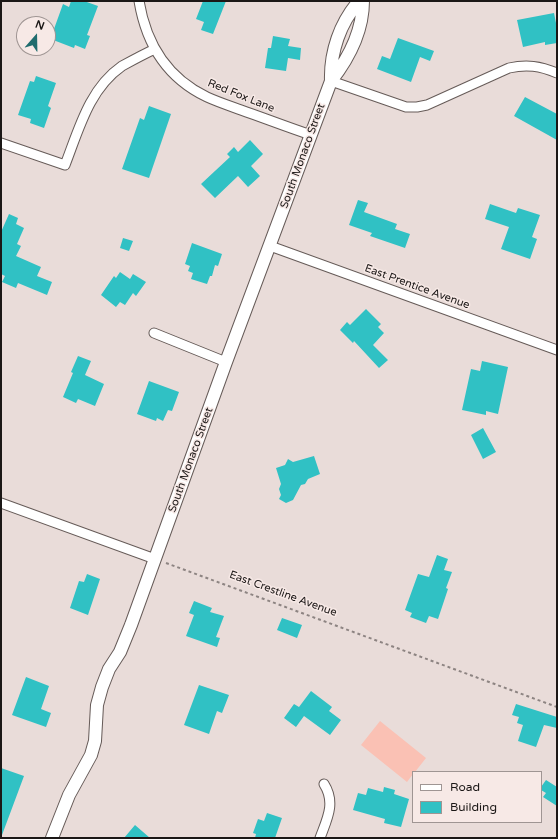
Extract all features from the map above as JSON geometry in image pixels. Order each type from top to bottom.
[{"type":"street","name":"Red Fox Lane","points":[[139,1],[147,32],[155,49],[164,63],[180,80],[206,97],[311,135]]},
{"type":"street","name":"South Monaco Street","points":[[331,81],[331,62],[336,43],[344,23],[358,1]]},
{"type":"street","name":"South Monaco Street","points":[[52,838],[70,795],[91,755],[97,709],[102,687],[109,669],[120,652],[127,634],[226,362],[331,81],[342,66],[353,44],[361,21],[363,1]]},
{"type":"street","points":[[1,143],[66,165],[85,112],[96,92],[121,67],[155,49]]},
{"type":"street","points":[[331,81],[406,107],[417,107],[427,105],[509,68],[521,65],[531,65],[557,73]]},
{"type":"street","name":"East Prentice Avenue","points":[[270,246],[557,350]]},
{"type":"street","points":[[154,333],[226,362]]},
{"type":"street","points":[[1,503],[155,559]]},
{"type":"street","points":[[320,838],[331,809],[330,794],[324,784]]},
{"type":"path","name":"East Crestline Avenue","points":[[155,559],[557,707]]},
{"type":"shaded area","points":[[380,721],[426,758],[416,771],[412,771],[412,775],[407,782],[361,745]]},
{"type":"building","points":[[71,1],[84,1],[98,6],[87,35],[90,36],[85,49],[75,45],[74,48],[56,41],[56,23],[63,4],[69,7]]},
{"type":"building","points":[[203,1],[226,1],[213,34],[201,30],[204,22],[196,19]]},
{"type":"building","points":[[554,13],[557,28],[557,43],[545,45],[545,42],[523,47],[517,20]]},
{"type":"building","points":[[273,36],[290,39],[288,46],[301,48],[300,60],[288,58],[286,71],[265,68],[268,48],[271,48]]},
{"type":"building","points":[[398,38],[434,51],[430,61],[420,57],[411,82],[377,69],[382,56],[390,59]]},
{"type":"building","points":[[36,76],[56,83],[48,106],[51,108],[44,128],[30,123],[31,119],[18,115],[30,81],[34,82]]},
{"type":"building","points":[[525,97],[557,114],[557,140],[514,116]]},
{"type":"building","points":[[149,106],[171,114],[149,178],[122,169],[140,118],[144,120]]},
{"type":"building","points":[[250,140],[263,154],[251,166],[260,176],[248,187],[238,176],[215,198],[201,184],[230,157],[227,154],[234,147],[238,152]]},
{"type":"building","points":[[358,200],[368,203],[364,212],[397,224],[395,229],[410,234],[405,248],[370,236],[372,233],[349,225]]},
{"type":"building","points":[[490,204],[516,213],[518,208],[540,215],[532,237],[537,239],[530,259],[501,249],[509,227],[485,219]]},
{"type":"building","points":[[9,214],[18,218],[16,224],[24,228],[17,244],[21,246],[16,256],[41,267],[37,276],[52,282],[47,295],[18,283],[16,288],[2,282],[5,276],[1,274],[1,232]]},
{"type":"building","points":[[123,238],[133,241],[129,251],[120,248]]},
{"type":"building","points":[[192,243],[222,254],[218,266],[215,265],[212,276],[210,276],[207,284],[191,279],[193,273],[188,271],[190,266],[185,264]]},
{"type":"building","points":[[120,272],[130,279],[133,274],[146,282],[136,296],[133,293],[125,305],[120,302],[116,307],[101,295],[114,276],[116,278]]},
{"type":"building","points":[[366,309],[381,324],[378,327],[384,333],[373,345],[388,360],[379,368],[354,341],[353,343],[340,330],[347,322],[350,325]]},
{"type":"building","points":[[78,356],[91,361],[85,375],[104,384],[95,406],[78,399],[76,403],[63,397]]},
{"type":"building","points":[[482,361],[508,367],[498,414],[486,411],[486,415],[462,410],[471,369],[480,371]]},
{"type":"building","points":[[149,381],[179,392],[172,411],[168,410],[163,421],[157,418],[156,421],[137,414]]},
{"type":"building","points":[[483,428],[496,452],[483,459],[471,435]]},
{"type":"building","points":[[314,456],[320,474],[308,479],[305,484],[301,485],[293,500],[286,503],[279,499],[281,495],[279,489],[281,484],[276,468],[285,465],[288,459],[293,462]]},
{"type":"building","points":[[437,555],[448,559],[444,570],[452,572],[438,619],[429,616],[426,623],[410,617],[412,613],[405,610],[418,574],[429,577]]},
{"type":"building","points":[[87,574],[100,579],[88,615],[70,608],[79,581],[84,582]]},
{"type":"building","points":[[194,601],[212,608],[210,612],[224,616],[216,637],[220,638],[217,647],[186,636],[194,615],[189,613]]},
{"type":"building","points":[[282,618],[302,625],[297,638],[277,630]]},
{"type":"building","points":[[26,677],[49,686],[41,709],[51,713],[46,727],[12,715]]},
{"type":"building","points":[[199,685],[229,695],[222,713],[217,711],[209,734],[184,725]]},
{"type":"building","points":[[311,691],[332,707],[329,711],[341,720],[330,735],[304,716],[296,727],[284,718],[294,704],[299,707]]},
{"type":"building","points":[[516,704],[557,717],[557,728],[544,725],[536,747],[518,741],[523,725],[517,723],[519,717],[512,715]]},
{"type":"building","points":[[1,768],[24,776],[2,835],[1,834]]},
{"type":"building","points":[[546,780],[557,787],[557,806],[543,797],[546,793],[542,791],[542,786]]},
{"type":"building","points":[[384,787],[395,790],[394,794],[409,799],[401,827],[384,823],[385,819],[353,810],[358,793],[366,795],[368,788],[383,792]]},
{"type":"building","points":[[267,813],[282,818],[275,838],[255,838],[256,834],[253,833],[258,819],[264,821]]},
{"type":"building","points":[[135,825],[150,838],[124,838]]}]
